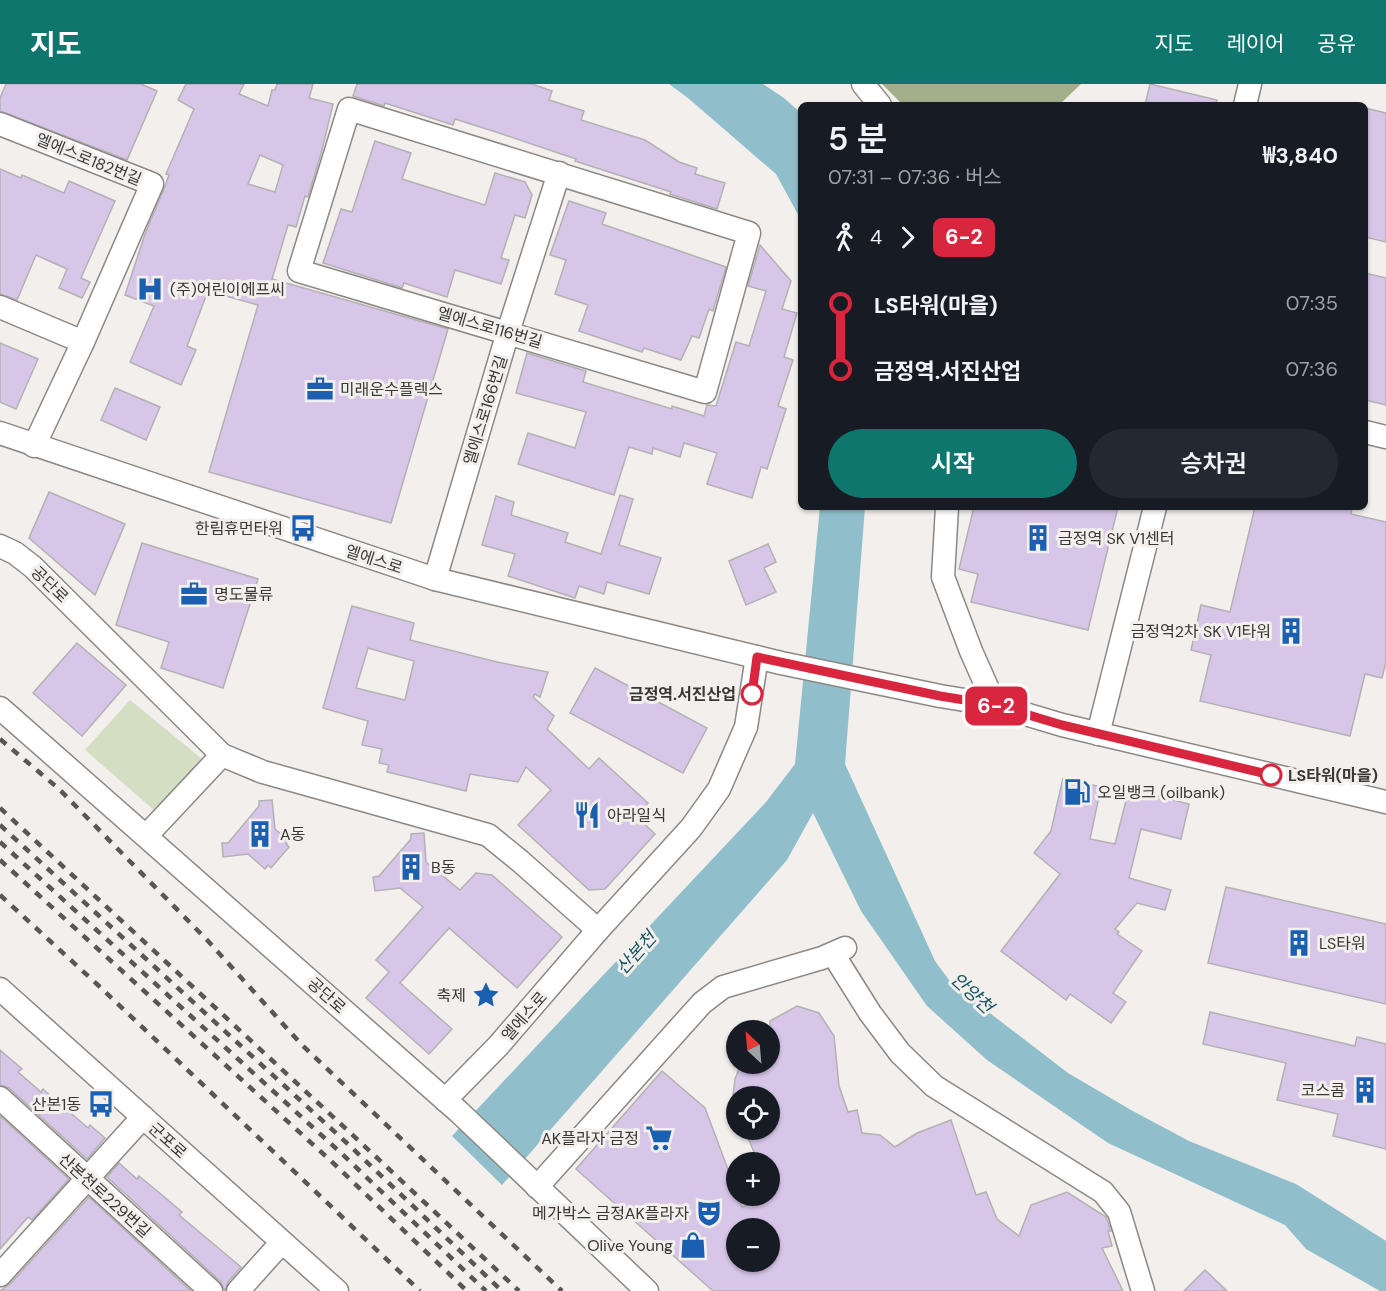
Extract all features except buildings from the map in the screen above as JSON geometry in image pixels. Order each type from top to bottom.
[{"type":"street","points":[[863,84],[878,102]]},
{"type":"street","points":[[1246,102],[1250,84]]},
{"type":"street","name":"엘에스로116번길","points":[[349,109],[559,173],[749,233],[705,392],[299,271],[349,109]]},
{"type":"street","name":"엘에스로182번길","points":[[0,124],[152,184],[83,342],[34,446]]},
{"type":"street","name":"엘에스로166번길","points":[[435,579],[508,332],[559,173]]},
{"type":"street","points":[[0,308],[83,342]]},
{"type":"street","name":"엘에스로","points":[[0,433],[435,579],[781,663],[995,705]]},
{"type":"street","points":[[1368,433],[1386,437]]},
{"type":"street","points":[[946,510],[943,577],[970,651],[995,705],[1098,734],[1386,802]]},
{"type":"street","points":[[1098,734],[1154,510]]},
{"type":"street","name":"공단로","points":[[0,546],[15,553],[33,567],[222,755]]},
{"type":"street","name":"엘에스로","points":[[452,1106],[498,1046],[598,930],[691,828],[719,789],[746,727],[757,657]]},
{"type":"street","name":"공단로","points":[[0,708],[147,835],[452,1106],[647,1291]]},
{"type":"street","points":[[147,835],[222,755],[263,772],[488,835],[598,930]]},
{"type":"street","points":[[537,1187],[702,1004],[723,987],[840,950],[870,1013],[900,1053],[934,1086],[1103,1192],[1119,1212],[1143,1291]]},
{"type":"street","name":"군포로","points":[[0,989],[333,1288]]},
{"type":"street","name":"산본천로229번길","points":[[0,1098],[211,1291]]},
{"type":"street","points":[[0,1275],[143,1117]]},
{"type":"street","points":[[238,1291],[282,1242]]},
{"type":"green space","points":[[882,84],[1081,84],[1062,102],[900,102]]},
{"type":"green space","points":[[130,700],[202,759],[154,810],[85,750]]},
{"type":"water","points":[[669,84],[763,84],[798,110],[798,214],[776,174]]},
{"type":"water","name":"산본천","points":[[820,510],[865,510],[845,764],[935,961],[952,984],[1068,1073],[1189,1141],[1296,1184],[1386,1241],[1386,1291],[1380,1291],[1306,1249],[1285,1225],[1108,1143],[987,1060],[927,1006],[861,911],[813,813],[787,860],[502,1185],[452,1136],[766,802],[795,764]]},
{"type":"railway","points":[[0,739],[59,789],[208,941],[302,1045],[562,1291]]},
{"type":"railway","points":[[0,808],[519,1291]]},
{"type":"railway","points":[[0,825],[349,1145],[502,1291]]},
{"type":"railway","points":[[0,842],[341,1153],[486,1291]]},
{"type":"railway","points":[[0,860],[330,1160],[467,1291]]},
{"type":"railway","points":[[0,895],[420,1291]]},
{"type":"bus line","name":"6-2","points":[[752,694],[757,657],[940,696],[995,705],[1062,725],[1271,775]]},
{"type":"place","name":"(주)어린이에프씨","points":[[150,289]]},
{"type":"place","name":"미래운수플렉스","points":[[320,389]]},
{"type":"place","name":"한림휴먼타워","points":[[303,528]]},
{"type":"place","name":"금정역 SK V1센터","points":[[1038,538]]},
{"type":"place","name":"명도물류","points":[[194,594]]},
{"type":"place","name":"금정역2차 SK V1타워","points":[[1291,631]]},
{"type":"place","name":"금정역.서진산업","points":[[752,694]]},
{"type":"place","name":"LS타워(마을)","points":[[1271,775]]},
{"type":"place","name":"오일뱅크 (oilbank)","points":[[1077,792]]},
{"type":"place","name":"아라일식","points":[[587,815]]},
{"type":"place","name":"A동","points":[[260,834]]},
{"type":"place","name":"B동","points":[[411,867]]},
{"type":"place","name":"LS타워","points":[[1299,943]]},
{"type":"place","name":"축제","points":[[486,995]]},
{"type":"place","name":"코스콤","points":[[1365,1090]]},
{"type":"place","name":"산본1동","points":[[101,1104]]},
{"type":"place","name":"AK플라자 금정","points":[[659,1138]]},
{"type":"place","name":"메가박스 금정AK플라자","points":[[709,1213]]},
{"type":"place","name":"Olive Young","points":[[693,1245]]},
{"type":"water label","name":"안양천","points":[[972,993]]}]
